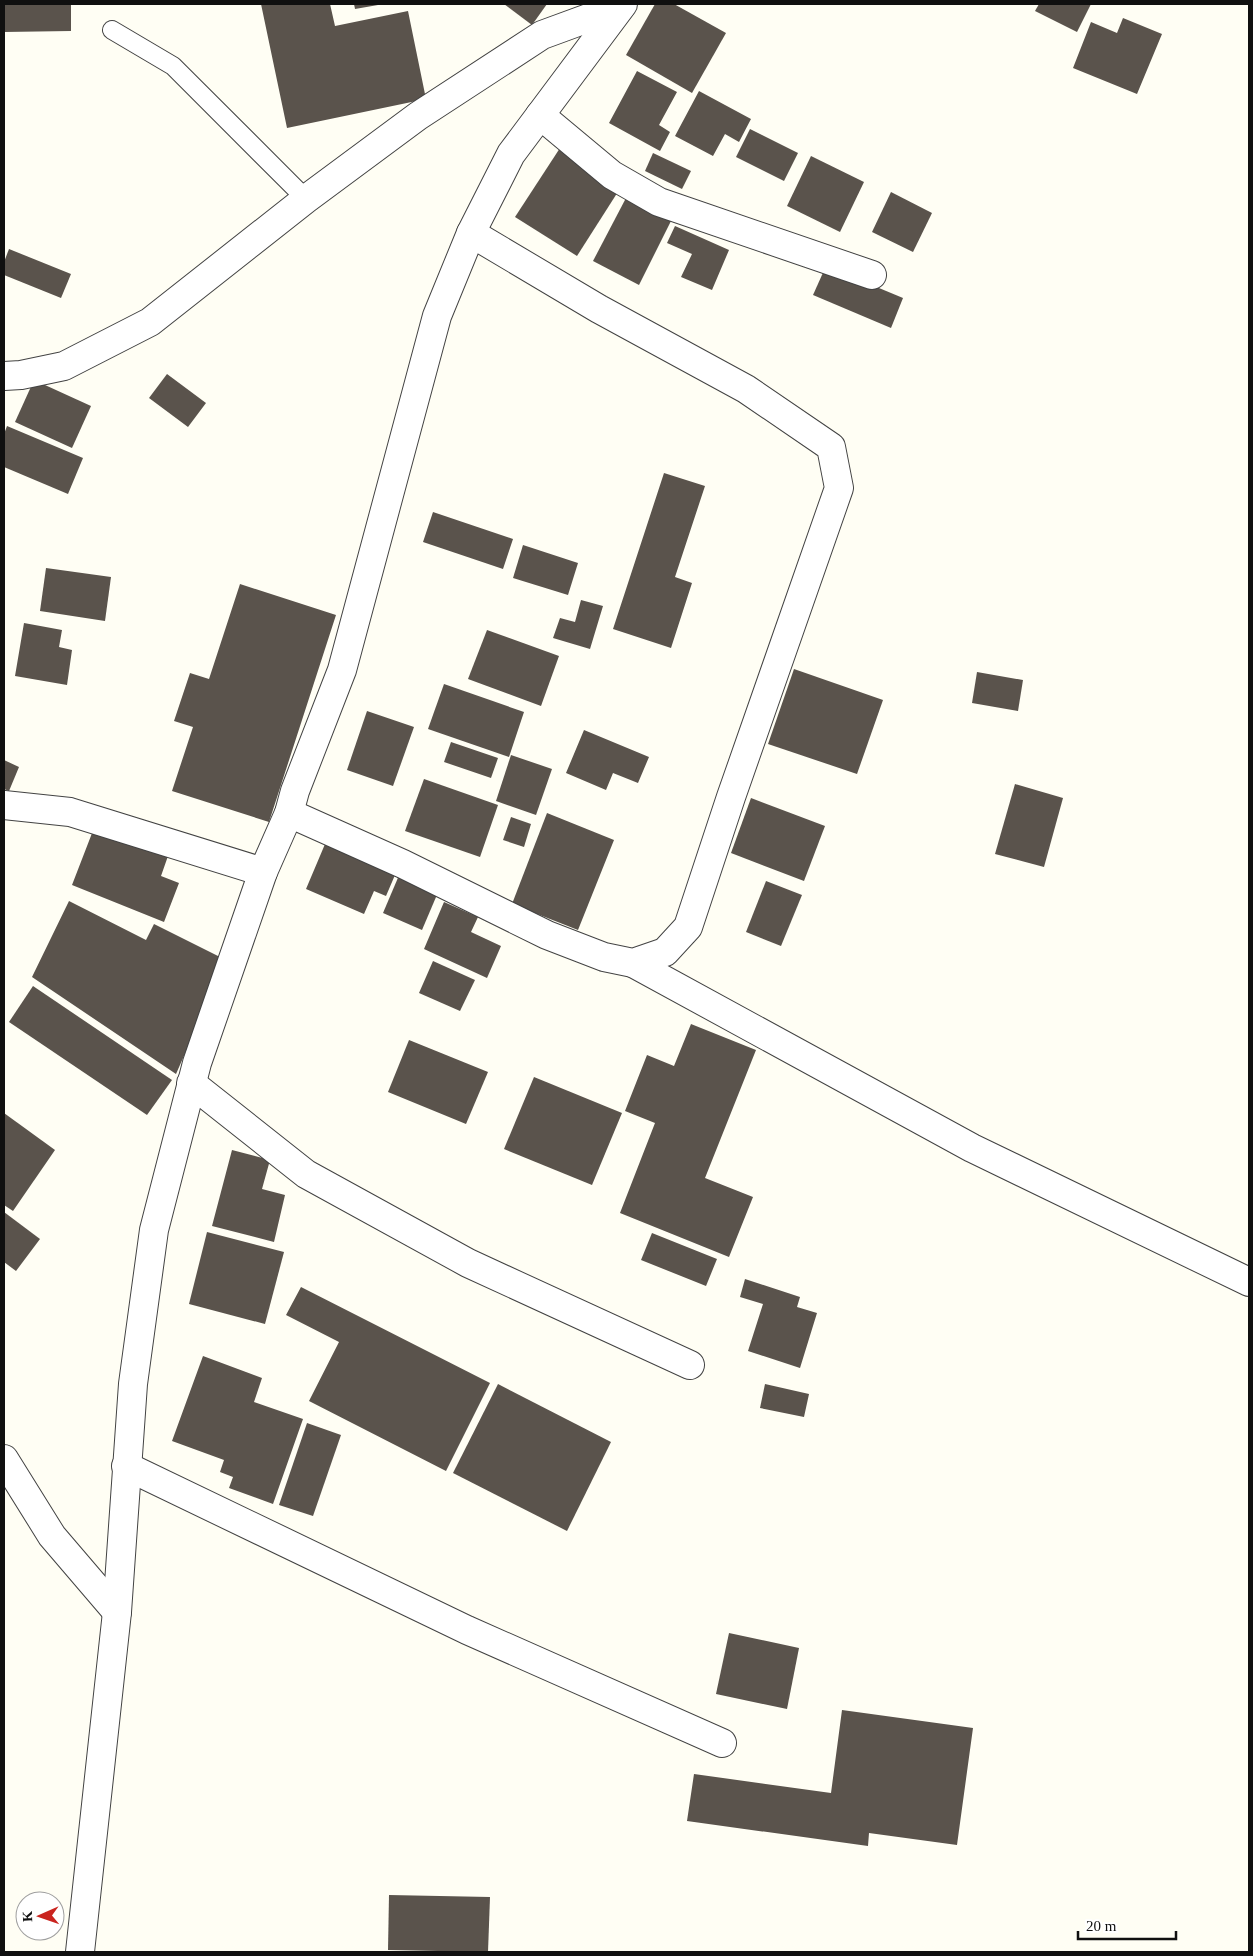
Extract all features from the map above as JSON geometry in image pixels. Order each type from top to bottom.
[{"type":"street","points":[[80,1952],[117,1612],[133,1384],[154,1230],[191,1083],[263,872],[290,813],[295,792],[342,670],[437,316],[471,234],[512,154],[622,5]]},
{"type":"street","points":[[4,376],[21,375],[64,366],[150,322],[306,199],[418,116],[542,35],[622,5]]},
{"type":"street","points":[[540,115],[612,174],[659,202],[872,275]]},
{"type":"street","points":[[471,234],[600,310],[746,389],[831,447],[839,488],[688,927],[665,952],[633,963]]},
{"type":"street","points":[[4,805],[70,812],[263,872]]},
{"type":"street","points":[[290,813],[403,864],[548,935],[604,957],[633,963],[972,1148],[1249,1282]]},
{"type":"street","points":[[191,1083],[306,1174],[468,1263],[690,1365]]},
{"type":"street","points":[[4,1459],[52,1536],[117,1612]]},
{"type":"street","points":[[126,1466],[467,1630],[722,1743]]},
{"type":"lane","points":[[112,30],[173,66],[306,199]]},
{"type":"building","points":[[4,4],[71,4],[71,31],[4,32]]},
{"type":"building","points":[[261,4],[330,4],[335,26],[408,11],[426,99],[287,128]]},
{"type":"building","points":[[354,4],[378,4],[378,5],[355,9]]},
{"type":"building","points":[[504,4],[547,4],[532,25]]},
{"type":"building","points":[[655,4],[674,4],[726,33],[692,93],[626,55]]},
{"type":"building","points":[[1039,4],[1091,4],[1077,32],[1035,11]]},
{"type":"building","points":[[1123,18],[1162,34],[1137,94],[1073,68],[1091,22],[1117,33]]},
{"type":"building","points":[[637,71],[677,92],[659,125],[670,132],[660,151],[609,123]]},
{"type":"building","points":[[699,91],[751,119],[739,142],[725,134],[713,156],[675,136]]},
{"type":"building","points":[[750,129],[798,153],[784,181],[736,157]]},
{"type":"building","points":[[560,148],[621,187],[577,256],[515,217]]},
{"type":"building","points":[[653,153],[691,171],[682,189],[645,171]]},
{"type":"building","points":[[811,156],[864,182],[840,232],[787,206]]},
{"type":"building","points":[[891,192],[932,213],[913,252],[872,232]]},
{"type":"building","points":[[626,198],[671,221],[639,285],[593,261]]},
{"type":"building","points":[[675,226],[729,250],[712,290],[681,277],[692,254],[667,243]]},
{"type":"building","points":[[9,249],[71,274],[61,298],[4,275],[4,262]]},
{"type":"building","points":[[826,266],[903,298],[891,328],[813,295]]},
{"type":"building","points":[[167,374],[206,403],[188,427],[149,398]]},
{"type":"building","points":[[34,380],[91,406],[72,448],[15,422]]},
{"type":"building","points":[[7,426],[83,458],[68,494],[4,467],[4,434]]},
{"type":"building","points":[[664,473],[705,486],[675,577],[692,583],[671,648],[613,629]]},
{"type":"building","points":[[433,512],[513,539],[503,569],[423,542]]},
{"type":"building","points":[[523,545],[578,563],[568,595],[513,578]]},
{"type":"building","points":[[46,568],[111,577],[105,621],[40,611]]},
{"type":"building","points":[[240,584],[336,615],[269,822],[172,791],[193,727],[174,721],[190,673],[209,679]]},
{"type":"building","points":[[581,600],[603,606],[590,649],[553,638],[560,618],[575,622]]},
{"type":"building","points":[[24,623],[62,630],[59,647],[72,650],[67,685],[15,676]]},
{"type":"building","points":[[487,630],[559,656],[541,706],[468,679]]},
{"type":"building","points":[[794,669],[883,700],[857,774],[768,744]]},
{"type":"building","points":[[977,672],[1023,680],[1018,711],[972,703]]},
{"type":"building","points":[[444,684],[524,712],[509,757],[428,729]]},
{"type":"building","points":[[367,711],[414,727],[393,786],[347,770]]},
{"type":"building","points":[[584,730],[649,757],[638,783],[613,773],[606,790],[566,773]]},
{"type":"building","points":[[451,742],[498,758],[491,778],[444,762]]},
{"type":"building","points":[[511,755],[552,769],[536,815],[496,801]]},
{"type":"building","points":[[4,760],[19,767],[9,791],[4,789]]},
{"type":"building","points":[[424,779],[498,805],[480,857],[405,831]]},
{"type":"building","points":[[1015,784],[1063,798],[1044,867],[995,854]]},
{"type":"building","points":[[751,798],[825,826],[804,881],[731,853]]},
{"type":"building","points":[[547,813],[614,840],[578,930],[512,904]]},
{"type":"building","points":[[511,817],[531,824],[524,847],[503,840]]},
{"type":"building","points":[[94,828],[168,856],[161,876],[179,883],[164,922],[72,885]]},
{"type":"building","points":[[328,837],[398,868],[386,896],[374,891],[364,914],[306,889]]},
{"type":"building","points":[[400,873],[439,890],[422,930],[383,913]]},
{"type":"building","points":[[766,881],[802,895],[781,946],[746,932]]},
{"type":"building","points":[[69,901],[146,940],[154,924],[226,960],[176,1074],[32,977]]},
{"type":"building","points":[[444,902],[478,917],[471,932],[501,946],[487,978],[424,949]]},
{"type":"building","points":[[433,961],[475,980],[460,1011],[419,993]]},
{"type":"building","points":[[33,986],[172,1080],[147,1115],[9,1022]]},
{"type":"building","points":[[691,1024],[756,1050],[705,1178],[753,1197],[729,1257],[620,1213],[655,1123],[625,1111],[647,1055],[674,1066]]},
{"type":"building","points":[[409,1040],[488,1072],[466,1124],[388,1092]]},
{"type":"building","points":[[534,1077],[622,1113],[592,1185],[504,1149]]},
{"type":"building","points":[[4,1113],[55,1150],[13,1211],[4,1205]]},
{"type":"building","points":[[232,1150],[270,1160],[262,1189],[285,1195],[274,1242],[212,1226]]},
{"type":"building","points":[[4,1212],[40,1239],[16,1271],[4,1262]]},
{"type":"building","points":[[207,1232],[284,1252],[265,1324],[189,1304]]},
{"type":"building","points":[[652,1233],[717,1259],[706,1286],[641,1260]]},
{"type":"building","points":[[745,1279],[800,1297],[797,1307],[817,1313],[800,1368],[748,1351],[763,1304],[740,1297]]},
{"type":"building","points":[[301,1287],[490,1383],[446,1471],[309,1401],[339,1342],[286,1315]]},
{"type":"building","points":[[203,1356],[262,1378],[254,1402],[303,1419],[273,1504],[229,1488],[233,1477],[220,1472],[224,1460],[172,1441]]},
{"type":"building","points":[[498,1384],[611,1442],[567,1531],[453,1473]]},
{"type":"building","points":[[765,1384],[809,1394],[804,1417],[760,1408]]},
{"type":"building","points":[[307,1423],[341,1435],[313,1516],[279,1505]]},
{"type":"building","points":[[729,1633],[799,1648],[787,1709],[716,1694]]},
{"type":"building","points":[[842,1710],[973,1728],[957,1845],[869,1833],[868,1846],[687,1821],[694,1774],[831,1793]]},
{"type":"building","points":[[389,1895],[490,1897],[488,1952],[388,1950]]}]
